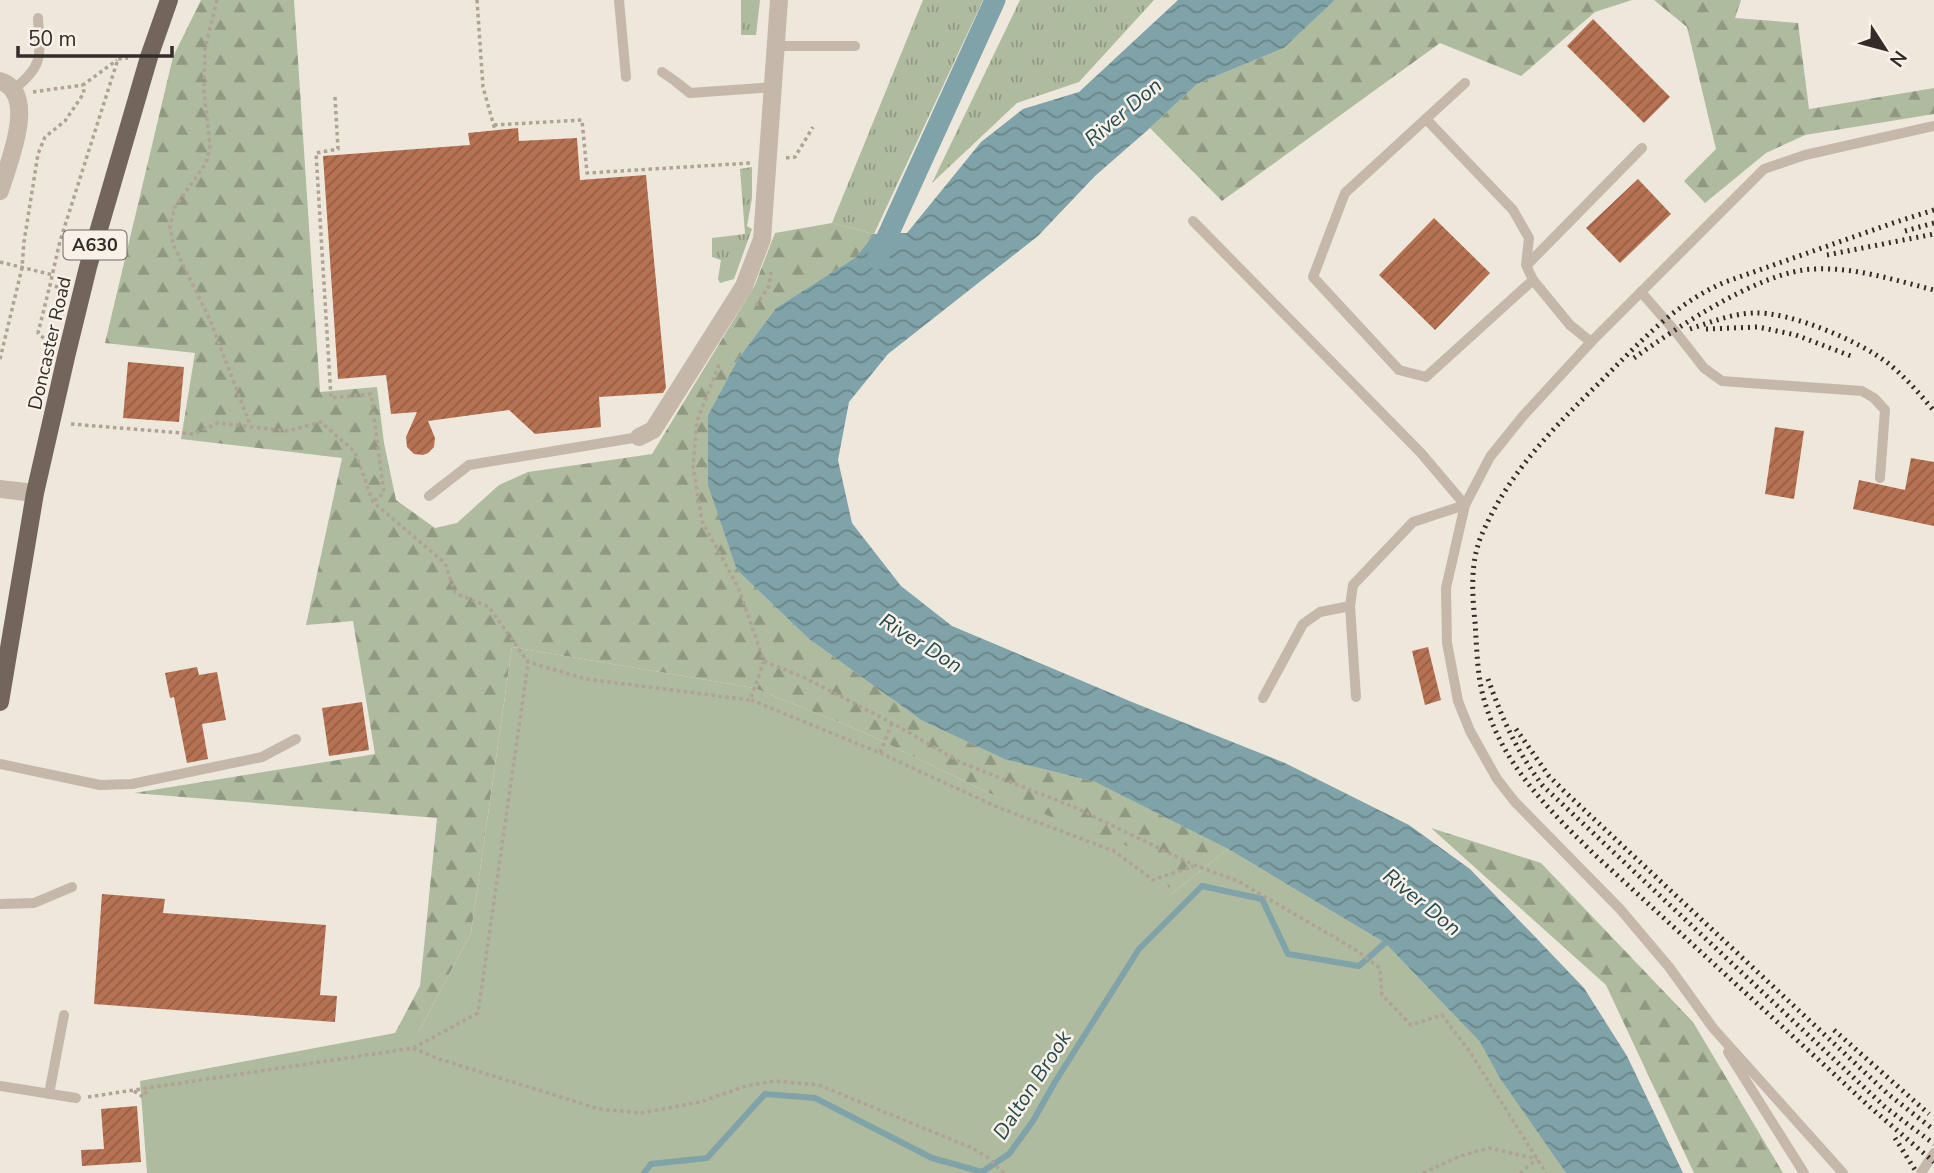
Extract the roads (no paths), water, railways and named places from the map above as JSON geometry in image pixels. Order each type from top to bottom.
[{"type":"main road","name":"Doncaster Road","points":[[0,702],[35,493],[66,357],[88,267],[149,57],[169,0]]},
{"type":"street","points":[[639,437],[653,430],[744,286],[762,239],[779,0]]},
{"type":"street","points":[[0,191],[19,122],[19,102],[10,88]]},
{"type":"street","points":[[0,489],[35,493]]},
{"type":"lane","points":[[620,0],[626,76]]},
{"type":"lane","points":[[10,88],[33,72],[38,61],[38,18]]},
{"type":"lane","points":[[776,46],[855,46]]},
{"type":"lane","points":[[662,72],[690,93],[773,87]]},
{"type":"lane","points":[[1465,83],[1345,193],[1313,277],[1399,370],[1426,377],[1533,280]]},
{"type":"lane","points":[[1426,119],[1513,210],[1529,238],[1526,265],[1533,280],[1570,326],[1591,342]]},
{"type":"lane","points":[[1804,1173],[1713,1028],[1669,967],[1620,909],[1515,802],[1497,779],[1470,731],[1458,701],[1447,643],[1446,588],[1465,505],[1490,457],[1523,416],[1591,342],[1764,169],[1805,155],[1934,126]]},
{"type":"lane","points":[[1526,265],[1642,148]]},
{"type":"lane","points":[[1193,221],[1421,453],[1465,505]]},
{"type":"lane","points":[[1642,292],[1704,368],[1722,381],[1862,391],[1874,398],[1885,410],[1880,478]]},
{"type":"lane","points":[[429,496],[469,465],[639,437]]},
{"type":"lane","points":[[1356,697],[1350,607],[1353,585],[1413,522],[1465,505]]},
{"type":"lane","points":[[1263,698],[1303,624],[1320,612],[1350,607]]},
{"type":"lane","points":[[0,764],[100,785],[132,784],[262,757],[296,739]]},
{"type":"lane","points":[[0,904],[34,903],[72,887]]},
{"type":"lane","points":[[49,1094],[64,1015]]},
{"type":"lane","points":[[1713,1028],[1843,1173]]},
{"type":"lane","points":[[0,1086],[76,1098]]},
{"type":"lane","points":[[1921,1173],[1934,1153]]},
{"type":"water","name":"River Don","points":[[1178,0],[1335,0],[1284,48],[1197,84],[1095,176],[1038,236],[888,354],[849,402],[838,460],[852,523],[901,586],[952,626],[1285,763],[1409,825],[1470,869],[1584,988],[1627,1056],[1683,1173],[1566,1173],[1500,1078],[1480,1042],[1385,943],[1228,849],[1095,782],[1004,759],[921,720],[809,639],[737,570],[708,485],[708,415],[738,359],[776,308],[856,257],[874,234],[907,233],[981,142],[1023,109],[1079,92]]},
{"type":"waterway","points":[[877,259],[995,0]]},
{"type":"waterway","name":"Dalton Brook","points":[[644,1173],[651,1164],[707,1158],[765,1094],[815,1098],[932,1158],[982,1172],[1009,1154],[1033,1121],[1139,949],[1202,886],[1262,899],[1288,954],[1359,966],[1385,943]]},
{"type":"railway","points":[[1934,210],[1725,282],[1671,315],[1561,421],[1517,474],[1482,534],[1475,555],[1473,589],[1483,696],[1494,728],[1505,749],[1531,787],[1594,854],[1871,1108],[1934,1162]]},
{"type":"railway","points":[[1905,231],[1934,223]]},
{"type":"railway","points":[[1827,255],[1934,234]]},
{"type":"railway","points":[[1634,358],[1720,303],[1769,279],[1793,272],[1814,269],[1844,270],[1934,290]]},
{"type":"railway","points":[[1690,329],[1753,313],[1804,322],[1843,337],[1876,355],[1901,375],[1934,411]]},
{"type":"railway","points":[[1706,329],[1758,327],[1796,335],[1851,356]]},
{"type":"railway","points":[[1488,679],[1511,735],[1543,786],[1885,1107],[1934,1144]]},
{"type":"railway","points":[[1516,729],[1549,776],[1563,790],[1888,1094],[1934,1130]]},
{"type":"railway","points":[[1834,1030],[1929,1114]]},
{"type":"railway","points":[[1895,1138],[1917,1173]]}]
